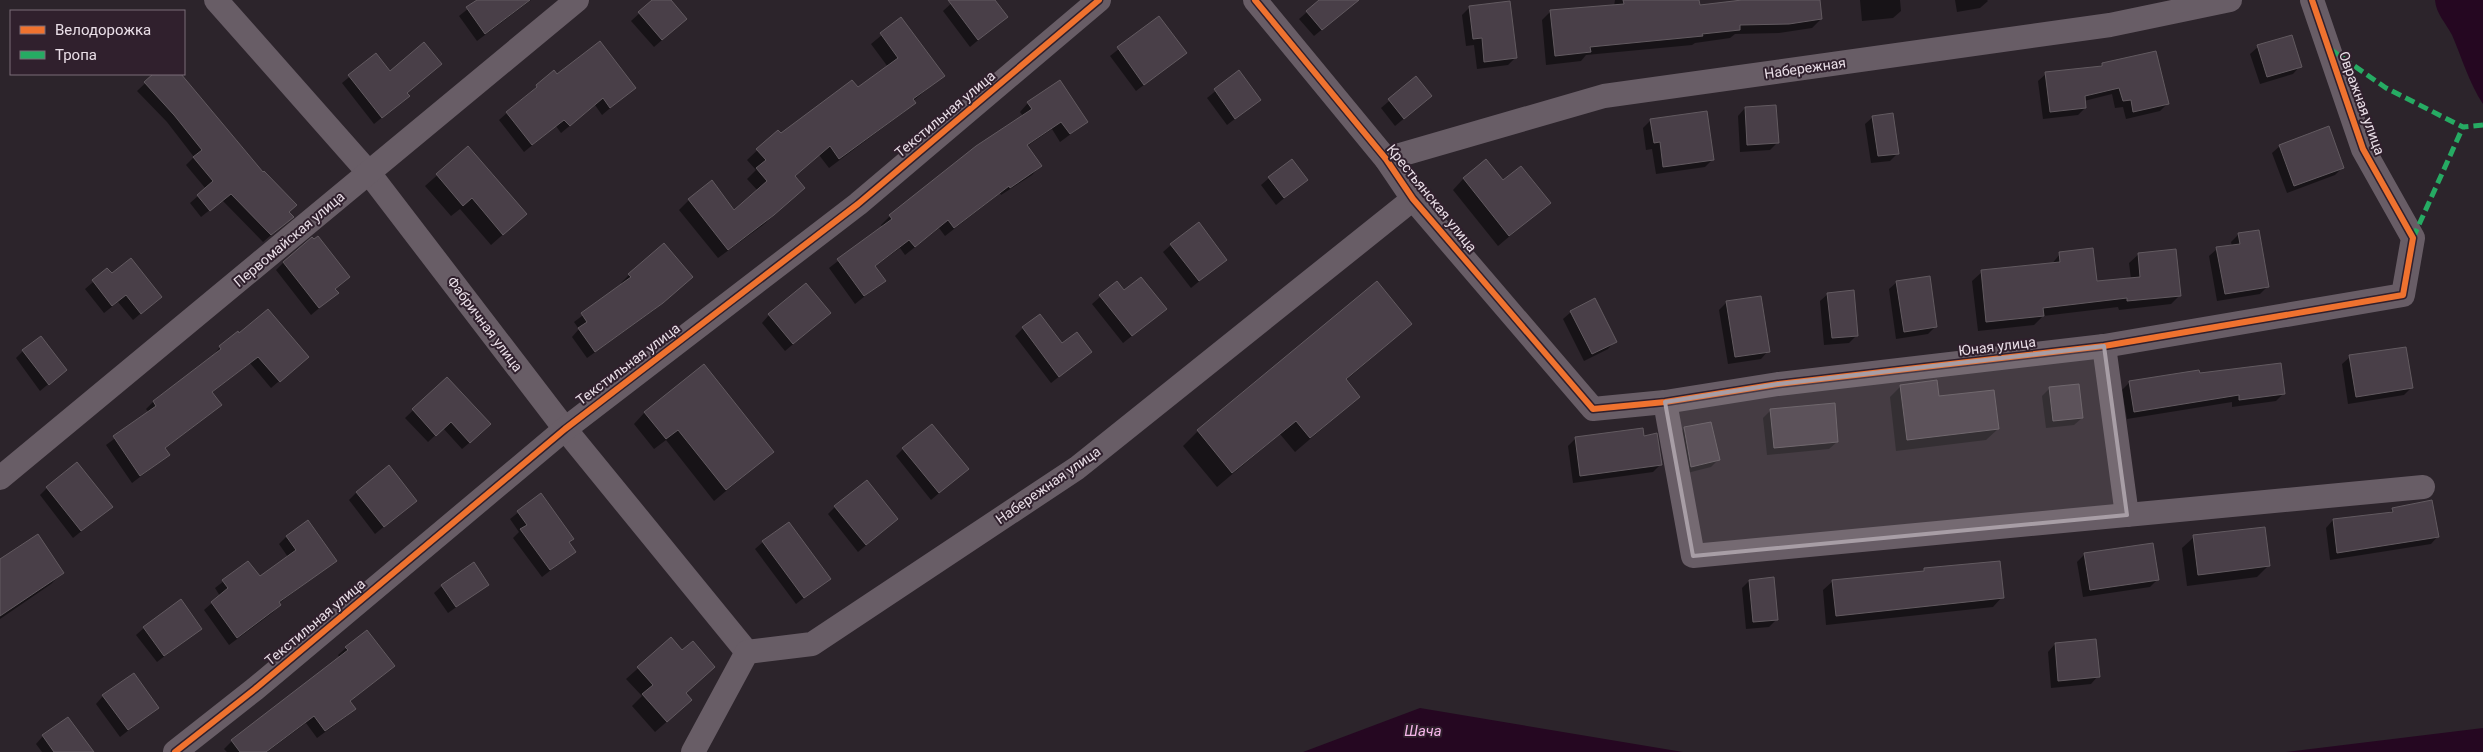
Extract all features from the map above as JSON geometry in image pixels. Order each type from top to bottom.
[{"type":"street","name":"Фабричная улица","points":[[216,0],[369,173],[565,429],[747,652]]},
{"type":"street","name":"Первомайская улица","points":[[0,478],[577,0]]},
{"type":"street","name":"Текстильная улица","points":[[175,752],[255,689],[565,429],[858,204],[1099,0]]},
{"type":"street","name":"Крестьянская улица","points":[[1254,0],[1386,159],[1413,199],[1593,408]]},
{"type":"street","name":"Набережная","points":[[1386,159],[1604,96],[2110,25],[2230,0]]},
{"type":"street","name":"Овражная улица","points":[[2312,0],[2363,149],[2413,238],[2403,295]]},
{"type":"street","name":"Набережная улица","points":[[747,652],[812,644],[1077,468],[1413,199]]},
{"type":"street","name":"Юная улица","points":[[1593,408],[1665,402],[1778,384],[2104,346],[2403,295]]},
{"type":"street","points":[[2104,346],[2127,515]]},
{"type":"street","points":[[1665,402],[1693,556],[2422,487]]},
{"type":"street","points":[[693,752],[747,652]]},
{"type":"highlighted area","points":[[2104,346],[2127,515],[1693,556],[1665,402],[1778,384]]},
{"type":"water","points":[[2435,0],[2483,0],[2483,104],[2470,79],[2452,35],[2439,14]]},
{"type":"water","name":"Шача","points":[[1420,708],[1683,752],[1303,752]]},
{"type":"water","points":[[2483,728],[2483,752],[2286,752]]},
{"type":"building","points":[[477,0],[530,0],[485,34],[466,7]]},
{"type":"building","points":[[652,0],[671,0],[687,19],[662,40],[638,12]]},
{"type":"building","points":[[948,0],[995,0],[1008,17],[978,40]]},
{"type":"building","points":[[1319,0],[1359,0],[1322,30],[1306,11]]},
{"type":"building","points":[[1623,0],[1699,0],[1700,5],[1742,0],[1820,0],[1822,19],[1789,24],[1740,25],[1740,30],[1702,34],[1703,36],[1590,47],[1591,52],[1555,56],[1550,10],[1624,4]]},
{"type":"building","points":[[1510,1],[1517,58],[1484,62],[1482,38],[1473,39],[1469,6]]},
{"type":"building","points":[[1159,16],[1187,53],[1144,85],[1117,47]]},
{"type":"building","points":[[901,17],[945,76],[913,99],[916,103],[839,159],[830,146],[795,176],[805,188],[774,215],[728,250],[688,199],[712,180],[734,210],[767,181],[756,168],[766,160],[756,149],[778,130],[781,133],[852,80],[858,87],[898,58],[880,33]]},
{"type":"building","points":[[2292,35],[2302,67],[2267,77],[2257,45]]},
{"type":"building","points":[[600,41],[636,88],[610,108],[603,98],[570,126],[564,120],[532,145],[506,112],[537,87],[536,85],[554,70],[557,74]]},
{"type":"building","points":[[424,42],[442,64],[407,93],[410,96],[382,118],[348,75],[376,53],[390,71]]},
{"type":"building","points":[[2156,51],[2169,104],[2133,112],[2131,100],[2123,101],[2119,88],[2085,96],[2086,108],[2050,112],[2045,72],[2102,66],[2102,63]]},
{"type":"building","points":[[1239,70],[1261,100],[1235,119],[1214,89]]},
{"type":"building","points":[[152,75],[182,75],[263,172],[297,205],[289,212],[294,217],[271,235],[231,194],[210,211],[197,195],[213,181],[193,157],[202,150],[144,82]]},
{"type":"building","points":[[1416,76],[1432,96],[1404,119],[1388,99]]},
{"type":"building","points":[[1060,80],[1088,122],[1070,134],[1061,122],[1027,145],[1042,166],[1010,188],[1009,186],[954,228],[948,220],[915,247],[909,240],[875,266],[886,281],[864,296],[837,259],[892,219],[889,215],[976,146],[1032,109],[1027,102]]},
{"type":"building","points":[[1776,105],[1779,143],[1747,145],[1745,107]]},
{"type":"building","points":[[1707,111],[1714,160],[1663,167],[1660,142],[1654,143],[1650,119]]},
{"type":"building","points":[[1893,113],[1899,154],[1878,156],[1872,116]]},
{"type":"building","points":[[2329,126],[2344,168],[2294,186],[2279,145]]},
{"type":"building","points":[[468,146],[527,214],[503,235],[472,198],[463,206],[436,174]]},
{"type":"building","points":[[1292,159],[1308,180],[1284,198],[1268,177]]},
{"type":"building","points":[[1486,159],[1503,180],[1521,166],[1551,203],[1509,236],[1463,178]]},
{"type":"building","points":[[1199,222],[1227,260],[1199,281],[1170,244]]},
{"type":"building","points":[[2259,230],[2269,287],[2225,294],[2216,247],[2240,244],[2238,233]]},
{"type":"building","points":[[318,236],[350,277],[335,289],[339,293],[319,308],[283,262],[312,237],[314,239]]},
{"type":"building","points":[[664,243],[693,277],[663,303],[595,352],[578,328],[587,322],[581,313],[631,277],[628,274]]},
{"type":"building","points":[[2093,248],[2097,281],[2140,277],[2138,253],[2176,249],[2181,296],[2127,301],[2127,298],[2043,308],[2044,316],[1986,322],[1981,270],[2060,262],[2059,252]]},
{"type":"building","points":[[131,258],[162,297],[141,314],[126,295],[112,306],[92,280],[107,268],[112,273]]},
{"type":"building","points":[[1930,276],[1937,327],[1904,332],[1896,281]]},
{"type":"building","points":[[1141,277],[1167,309],[1132,336],[1099,295],[1117,281],[1124,290]]},
{"type":"building","points":[[1377,281],[1412,324],[1346,379],[1360,397],[1310,438],[1296,421],[1232,473],[1197,430]]},
{"type":"building","points":[[806,283],[831,313],[793,344],[768,314]]},
{"type":"building","points":[[1854,290],[1858,336],[1832,338],[1827,293]]},
{"type":"building","points":[[1761,296],[1770,352],[1735,357],[1726,301]]},
{"type":"building","points":[[1595,298],[1617,342],[1592,354],[1570,311]]},
{"type":"building","points":[[268,309],[309,357],[280,382],[258,357],[212,392],[222,405],[165,448],[170,455],[140,476],[113,436],[156,406],[153,401],[221,349],[219,346],[238,331],[239,333]]},
{"type":"building","points":[[1040,314],[1062,343],[1077,332],[1092,352],[1059,377],[1022,327]]},
{"type":"building","points":[[41,336],[67,370],[49,385],[22,350]]},
{"type":"building","points":[[2406,347],[2413,388],[2356,397],[2349,355]]},
{"type":"building","points":[[2281,363],[2285,394],[2239,400],[2239,395],[2134,412],[2129,381],[2199,370],[2200,373]]},
{"type":"building","points":[[704,364],[774,452],[726,490],[678,430],[666,439],[644,412]]},
{"type":"building","points":[[447,377],[491,424],[470,443],[451,422],[436,436],[412,409]]},
{"type":"building","points":[[1937,380],[1939,396],[1994,390],[1999,429],[1907,440],[1900,385]]},
{"type":"building","points":[[2079,384],[2083,418],[2053,421],[2049,387]]},
{"type":"building","points":[[1835,403],[1838,442],[1774,448],[1770,409]]},
{"type":"building","points":[[1711,422],[1720,460],[1691,467],[1684,427]]},
{"type":"building","points":[[932,424],[969,469],[939,493],[902,448]]},
{"type":"building","points":[[1643,428],[1644,436],[1657,433],[1662,465],[1580,476],[1575,437]]},
{"type":"building","points":[[77,462],[113,507],[81,531],[46,487]]},
{"type":"building","points":[[389,465],[417,501],[384,527],[356,492]]},
{"type":"building","points":[[867,480],[898,519],[866,545],[834,506]]},
{"type":"building","points":[[541,493],[574,539],[569,542],[576,552],[550,570],[520,529],[527,525],[517,511]]},
{"type":"building","points":[[2432,500],[2439,537],[2337,553],[2333,519],[2393,512],[2392,508]]},
{"type":"building","points":[[308,520],[337,561],[279,602],[281,605],[237,638],[211,602],[228,588],[222,580],[248,561],[260,576],[296,550],[286,536]]},
{"type":"building","points":[[789,522],[831,579],[804,598],[762,541]]},
{"type":"building","points":[[2265,527],[2270,566],[2198,575],[2193,535]]},
{"type":"building","points":[[38,534],[64,573],[0,616],[0,559]]},
{"type":"building","points":[[2153,543],[2159,580],[2090,590],[2084,553]]},
{"type":"building","points":[[2000,561],[2004,598],[1836,616],[1832,580],[1924,571],[1924,568]]},
{"type":"building","points":[[474,562],[489,585],[456,607],[441,585]]},
{"type":"building","points":[[1774,577],[1778,620],[1753,622],[1749,580]]},
{"type":"building","points":[[181,599],[202,629],[164,656],[143,627]]},
{"type":"building","points":[[367,630],[395,666],[350,701],[356,709],[325,731],[314,716],[266,752],[240,752],[231,740],[348,650],[345,647]]},
{"type":"building","points":[[671,637],[682,650],[693,641],[715,667],[686,693],[692,700],[667,722],[642,694],[653,685],[637,667]]},
{"type":"building","points":[[2096,639],[2100,677],[2058,681],[2055,643]]},
{"type":"building","points":[[134,673],[159,708],[128,730],[102,695]]},
{"type":"building","points":[[68,717],[94,752],[54,752],[42,735]]},
{"type":"marked path","points":[[2330,49],[2386,88],[2463,127],[2483,125]]},
{"type":"marked path","points":[[2413,238],[2463,127]]},
{"type":"cycle path","points":[[175,752],[255,689],[565,429],[858,204],[1099,0]]},
{"type":"cycle path","points":[[1255,0],[1386,159],[1413,199],[1593,409],[1665,402],[1778,384],[2104,346],[2403,295],[2413,238],[2363,149],[2312,0]]}]
